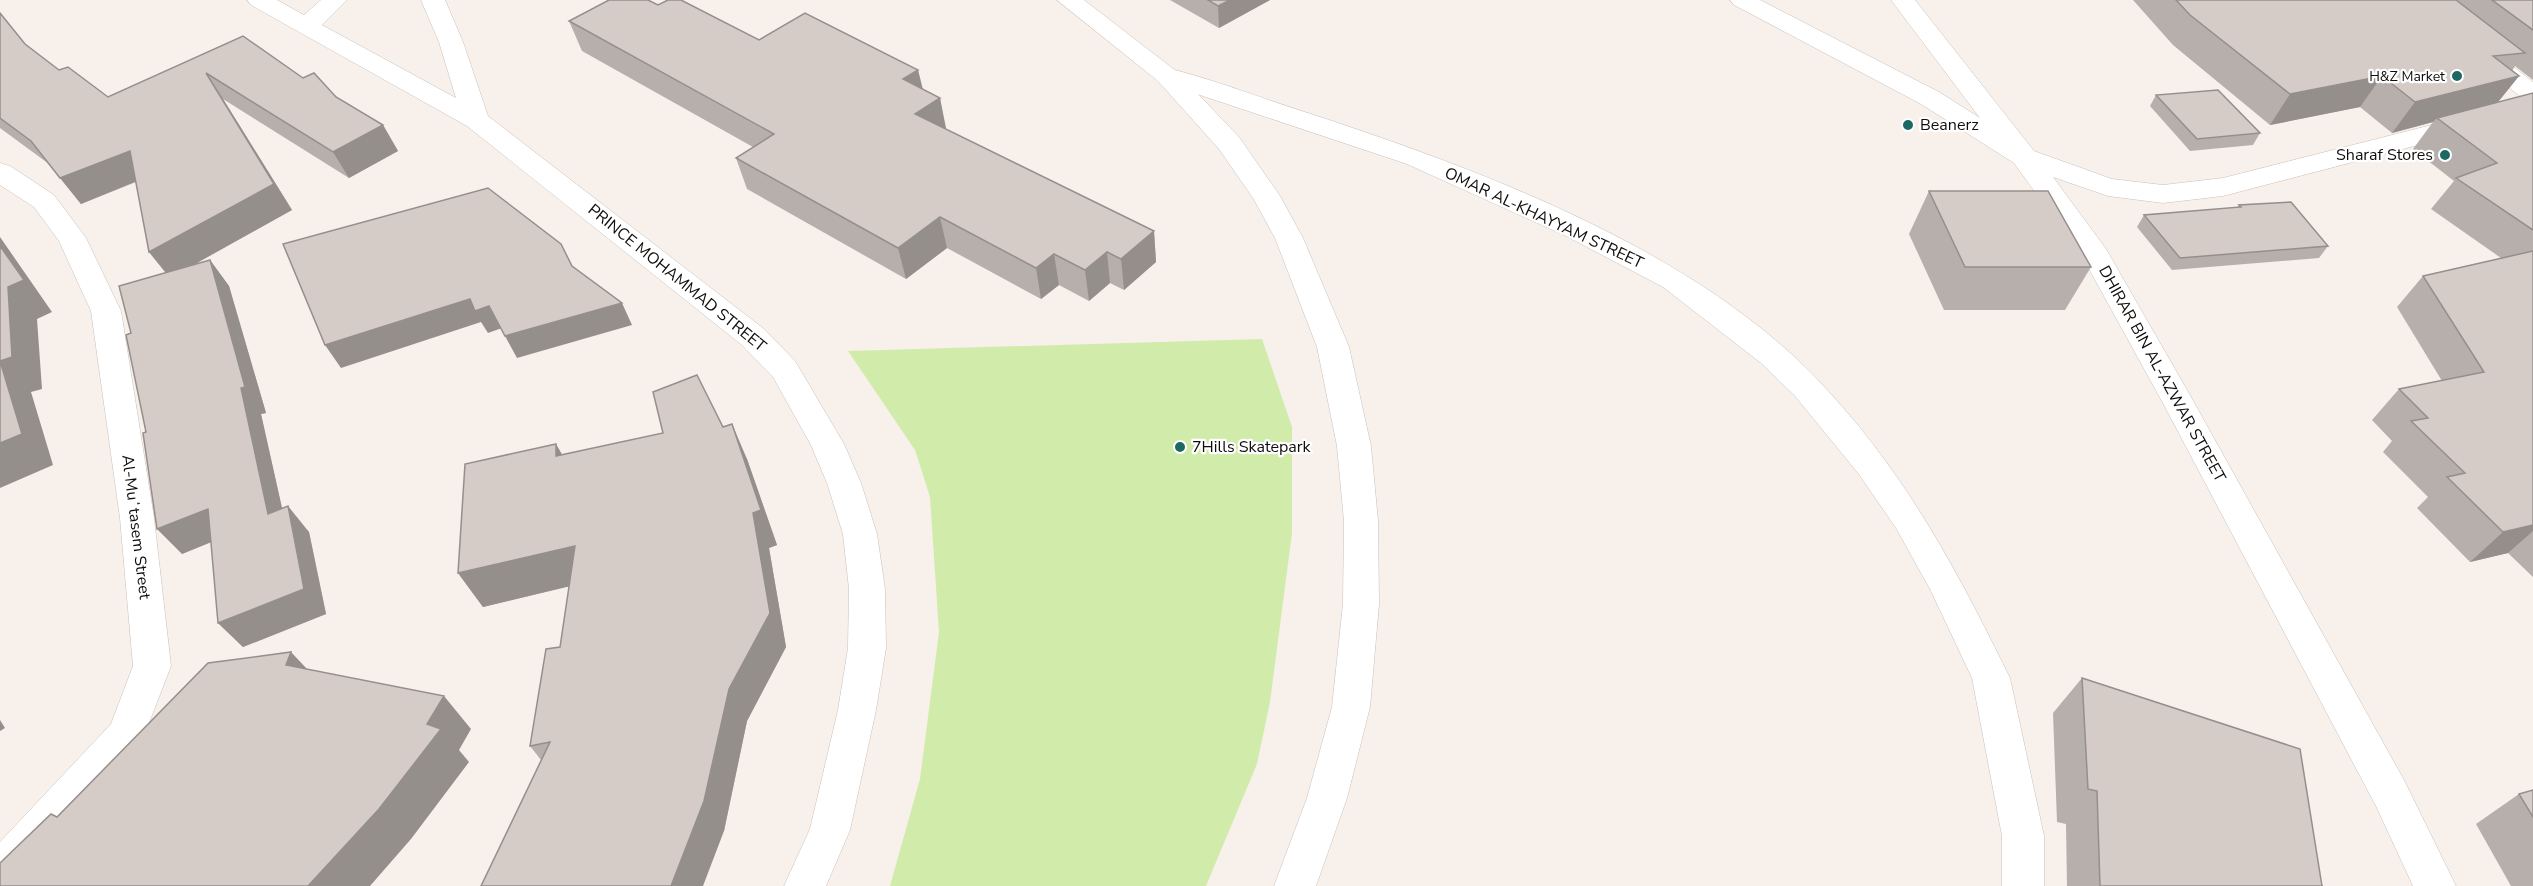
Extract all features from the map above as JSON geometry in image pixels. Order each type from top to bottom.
[{"type":"street","name":"PRINCE MOHAMMAD STREET","points":[[259,0],[286,6],[306,26],[476,120],[583,201],[753,337],[784,369],[817,425],[844,483],[860,534],[867,589],[867,648],[857,710],[830,830],[806,886]]},
{"type":"street","points":[[306,26],[335,0]]},
{"type":"street","points":[[433,0],[451,42],[476,120]]},
{"type":"street","points":[[1069,0],[1167,76],[1228,143],[1266,196],[1289,238],[1333,347],[1354,446],[1361,521],[1361,604],[1351,707],[1327,798],[1295,886]]},
{"type":"street","name":"DHIRAR BIN AL-AZWAR STREET","points":[[1742,0],[1887,75],[1977,125],[2024,157],[2096,256],[2175,395],[2391,795],[2435,886]]},
{"type":"street","points":[[1903,0],[2024,157],[2108,187],[2163,194],[2223,187],[2533,107]]},
{"type":"street","points":[[2412,0],[2533,95]]},
{"type":"street","points":[[1887,75],[1929,81],[1946,71],[1951,60]]},
{"type":"street","name":"OMAR AL-KHAYYAM STREET","points":[[1167,76],[1417,158],[1576,229],[1673,280],[1772,355],[1828,413],[1870,464],[1908,518],[1945,583],[1986,667],[1991,678],[2023,836],[2023,886]]},
{"type":"street","name":"Al-Muʻtasem Street","points":[[0,172],[44,201],[51,210],[72,238],[106,311],[137,518],[152,666],[126,734],[69,799],[0,871]]},
{"type":"green space","points":[[1262,339],[1292,427],[1292,533],[1270,702],[1257,764],[1206,886],[890,886],[920,779],[939,632],[930,497],[915,450],[848,351]]},
{"type":"building","points":[[609,0],[648,0],[658,5],[668,0],[681,0],[759,40],[805,13],[918,70],[903,79],[940,98],[915,114],[1154,231],[1121,259],[1107,252],[1085,270],[1054,254],[1036,268],[940,217],[898,248],[736,158],[774,134],[569,21]]},
{"type":"building","points":[[1208,0],[1230,0],[1218,6]]},
{"type":"building","points":[[2176,0],[2456,0],[2525,53],[2493,56],[2519,76],[2415,102],[2382,76],[2290,94],[2190,15]]},
{"type":"building","points":[[2492,0],[2533,0],[2533,30]]},
{"type":"building","points":[[0,13],[25,44],[59,70],[68,67],[108,97],[243,36],[303,78],[314,73],[336,97],[383,125],[333,152],[206,73],[274,184],[149,252],[130,151],[60,178],[31,141],[0,118]]},
{"type":"building","points":[[2218,90],[2260,133],[2197,139],[2156,95]]},
{"type":"building","points":[[2533,93],[2533,230],[2456,178],[2497,163],[2437,118]]},
{"type":"building","points":[[488,188],[561,244],[572,266],[622,303],[505,336],[489,306],[475,311],[470,299],[325,345],[283,244]]},
{"type":"building","points":[[1929,191],[2048,191],[2091,267],[1965,267]]},
{"type":"building","points":[[2291,202],[2328,246],[2180,258],[2144,215],[2241,207],[2239,205]]},
{"type":"building","points":[[0,246],[24,280],[8,287],[12,357],[0,361]]},
{"type":"building","points":[[2533,251],[2533,525],[2503,532],[2447,477],[2465,473],[2411,421],[2428,418],[2399,389],[2484,372],[2423,276]]},
{"type":"building","points":[[210,260],[245,387],[241,388],[268,514],[288,506],[304,589],[218,623],[208,509],[157,529],[143,433],[146,432],[126,335],[131,333],[119,286]]},
{"type":"building","points":[[0,361],[22,434],[0,443]]},
{"type":"building","points":[[697,375],[723,427],[732,424],[761,510],[753,513],[770,613],[729,689],[704,801],[671,886],[481,886],[550,742],[530,746],[546,649],[560,647],[575,546],[458,573],[465,464],[556,444],[556,456],[663,433],[653,392]]},
{"type":"building","points":[[291,652],[286,665],[444,696],[427,724],[441,729],[379,809],[308,886],[0,886],[0,863],[51,814],[57,817],[208,663]]},
{"type":"building","points":[[2082,678],[2300,749],[2322,886],[2100,886],[2097,791],[2088,789]]},
{"type":"building","points":[[2533,790],[2533,817],[2519,794]]},
{"type":"place","name":"H&Z Market","points":[[2457,76]]},
{"type":"place","name":"Beanerz","points":[[1908,125]]},
{"type":"place","name":"Sharaf Stores","points":[[2445,155]]},
{"type":"place","name":"7Hills Skatepark","points":[[1180,447]]}]
